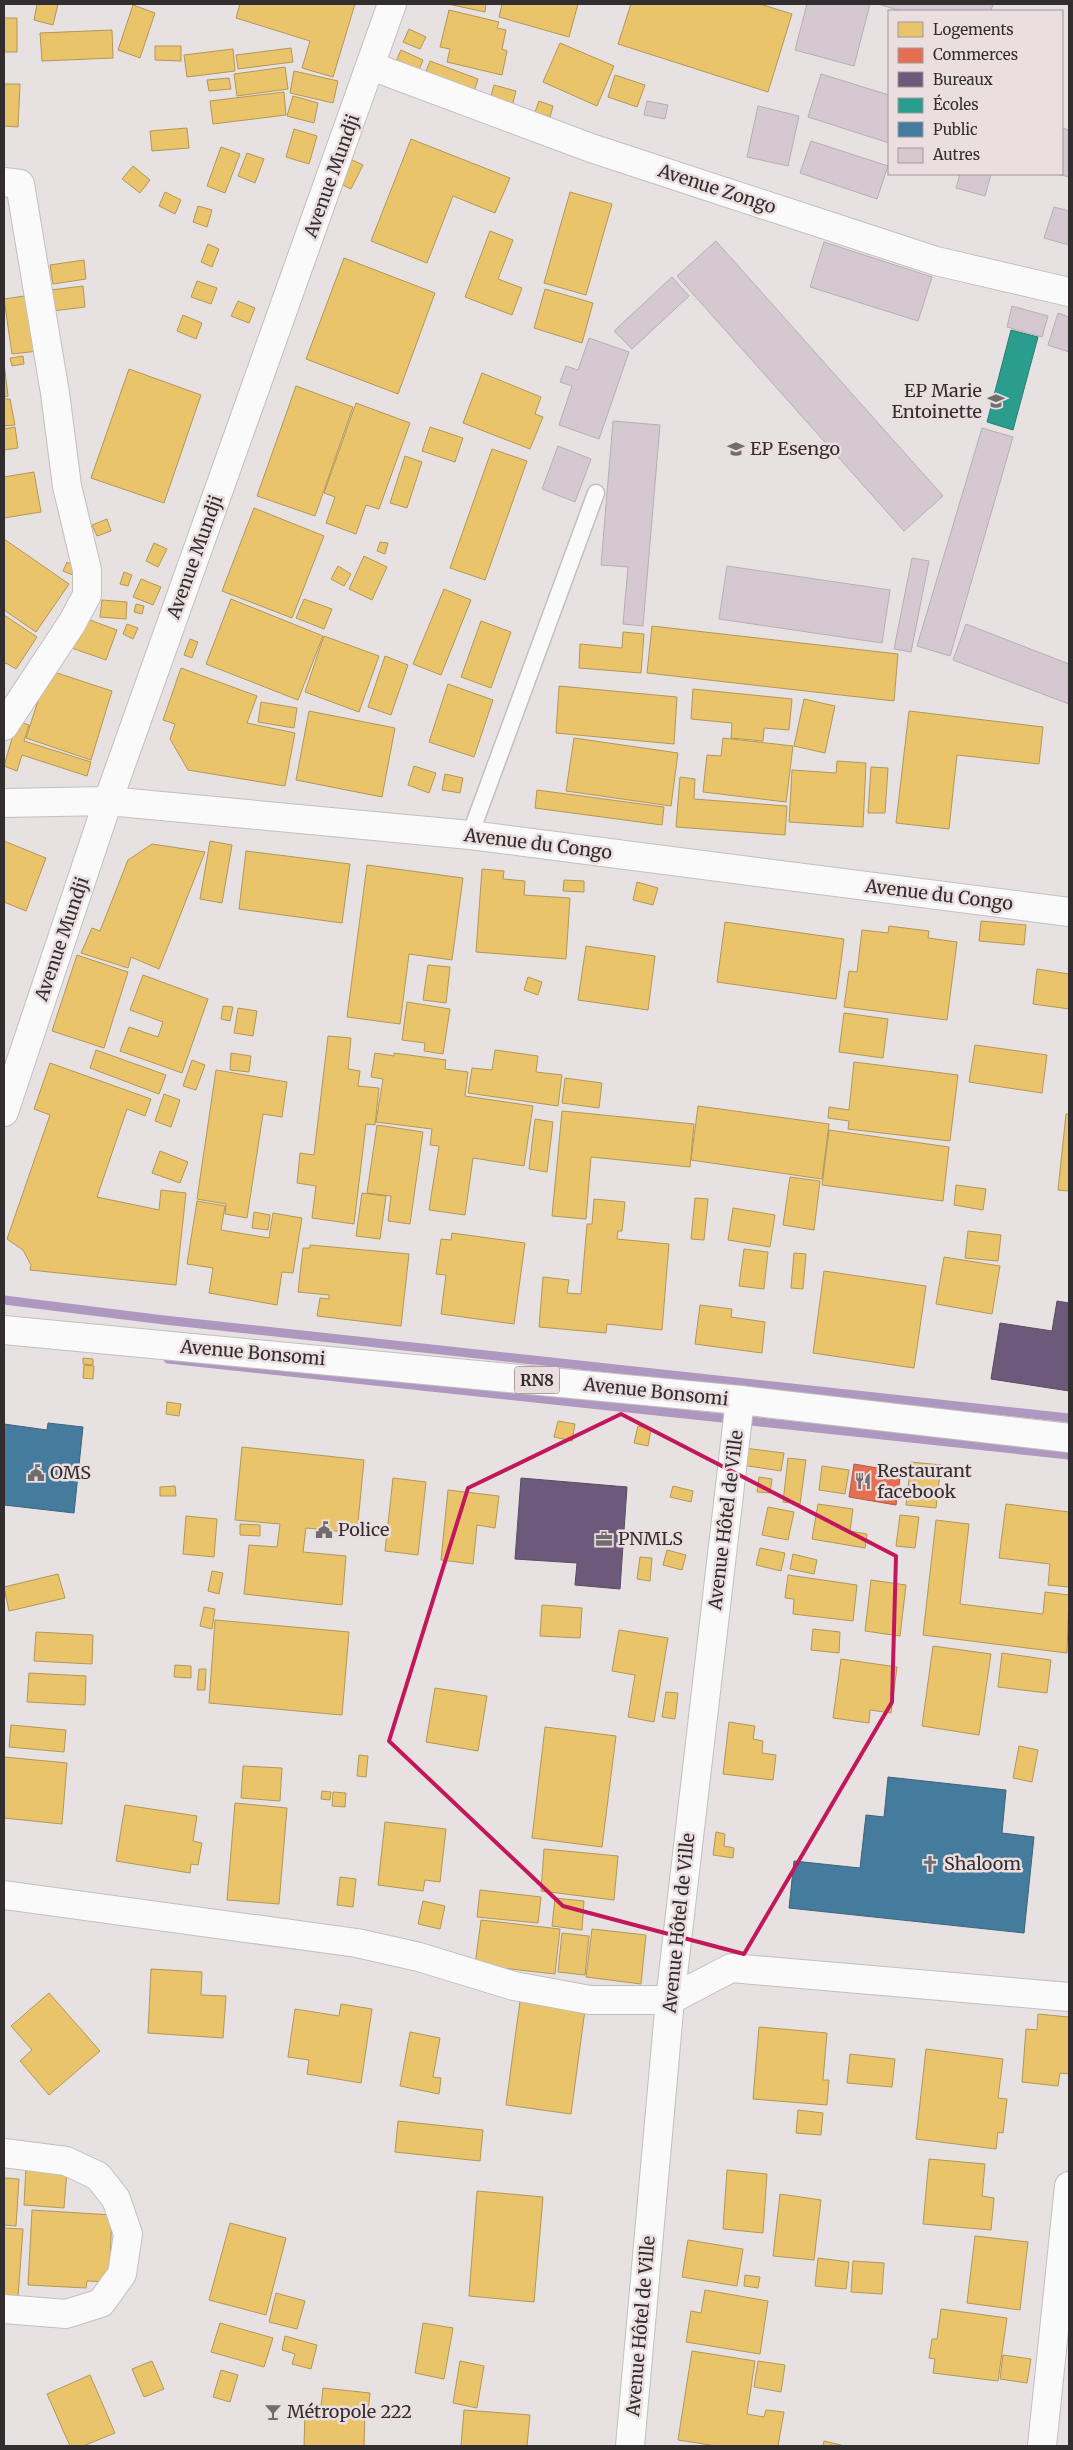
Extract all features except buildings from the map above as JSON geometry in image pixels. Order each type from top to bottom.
[{"type":"street","name":"Avenue Mundji","points":[[4,1112],[108,801],[392,4]]},
{"type":"street","name":"Avenue Zongo","points":[[370,66],[591,148],[936,261],[1069,292]]},
{"type":"street","points":[[4,182],[20,184],[67,486],[87,570],[86,595],[76,616],[4,726]]},
{"type":"street","name":"Avenue du Congo","points":[[4,803],[108,801],[470,835],[1069,912]]},
{"type":"street","name":"Avenue Bonsomi","points":[[4,1330],[740,1400],[1069,1438]]},
{"type":"street","name":"Avenue Hôtel de Ville","points":[[630,2446],[670,2000],[740,1400]]},
{"type":"street","points":[[4,1895],[357,1943],[419,1958],[514,1986],[590,2000],[670,2000],[731,1968],[1069,1997]]},
{"type":"street","points":[[4,2153],[66,2161],[98,2176],[116,2199],[128,2234],[122,2274],[101,2303],[66,2314],[4,2309]]},
{"type":"street","points":[[1042,2446],[1069,2186]]},
{"type":"lane","points":[[470,835],[596,493]]},
{"type":"highlighted area","points":[[621,1414],[896,1556],[892,1702],[744,1954],[563,1906],[389,1741],[468,1488]]},
{"type":"waterway","points":[[4,1300],[164,1320],[1069,1418]]},
{"type":"waterway","points":[[168,1359],[1069,1455]]},
{"type":"place","name":"EP Marie Entoinette","points":[[996,401]]},
{"type":"place","name":"EP Esengo","points":[[736,449]]},
{"type":"place","name":"OMS","points":[[36,1473]]},
{"type":"place","name":"Restaurant facebook","points":[[863,1481]]},
{"type":"place","name":"Police","points":[[324,1530]]},
{"type":"place","name":"PNMLS","points":[[604,1539]]},
{"type":"place","name":"Shaloom","points":[[930,1864]]},
{"type":"place","name":"Métropole 222","points":[[273,2412]]}]
